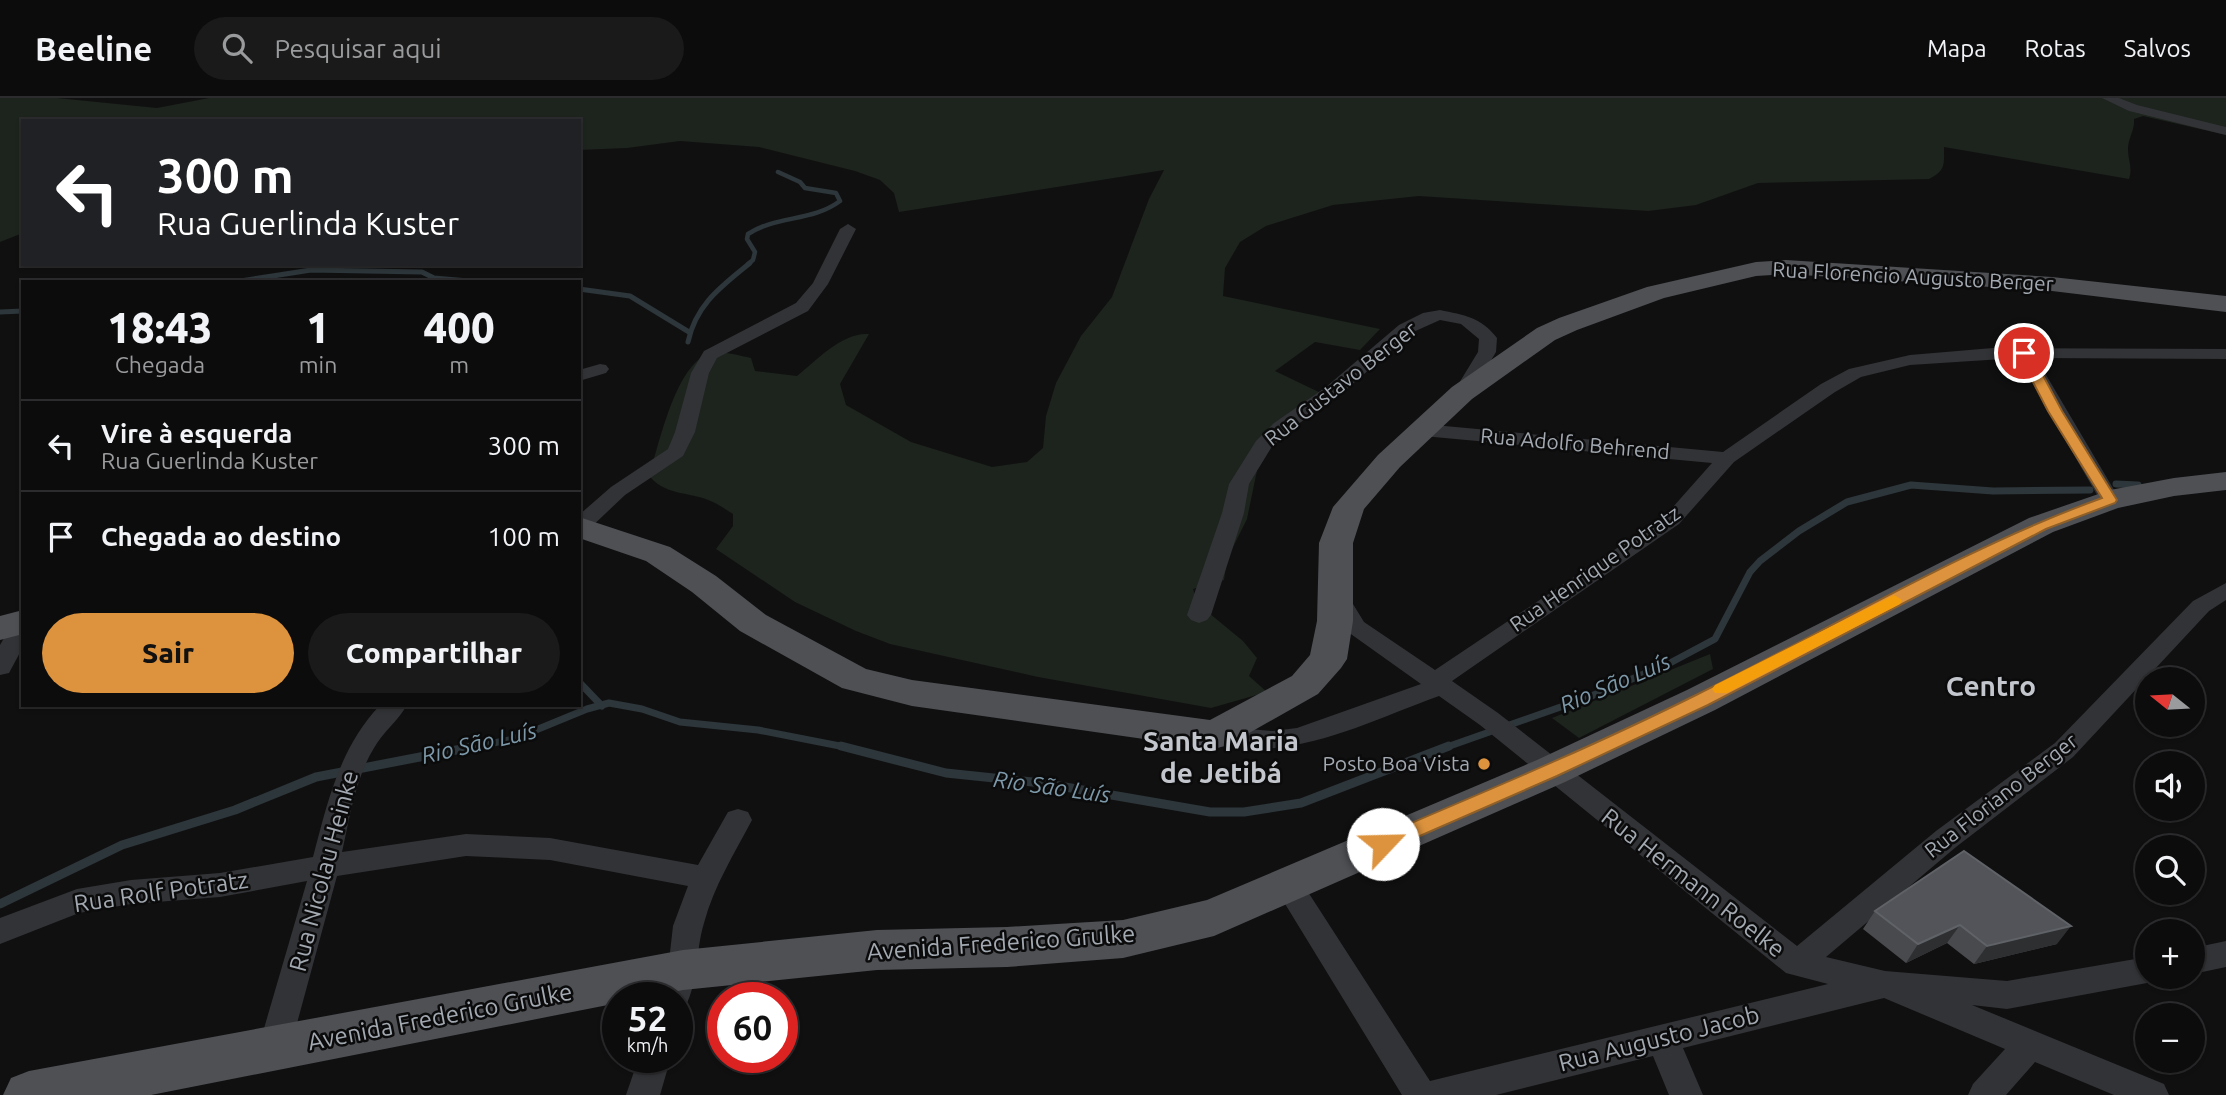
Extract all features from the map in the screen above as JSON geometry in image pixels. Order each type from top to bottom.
[{"type":"main road","name":"Rua Florencio Augusto Berger","points":[[1214,735],[1305,685],[1328,659],[1335,621],[1336,542],[1349,507],[1389,461],[1462,393],[1546,334],[1568,324],[1656,292],[1756,269],[1819,267],[2011,280],[2226,304]]},
{"type":"main road","name":"Avenida Frederico Grulke","points":[[690,982],[877,950],[1007,947],[1124,939],[1214,917],[1550,771],[1702,700],[2041,525],[2110,500],[2174,487],[2226,481]]},
{"type":"main road","points":[[581,527],[658,554],[704,584],[753,623],[855,679],[912,693],[1214,735]]},
{"type":"main road","points":[[0,628],[21,623]]},
{"type":"main road","name":"Avenida Frederico Grulke","points":[[29,1095],[274,1049],[602,996]]},
{"type":"street","points":[[2108,98],[2146,111],[2226,131]]},
{"type":"street","points":[[581,524],[618,491],[676,452],[685,432],[699,373],[710,355],[802,307],[820,284],[848,229]]},
{"type":"street","name":"Rua Gustavo Berger","points":[[1199,615],[1233,513],[1239,484],[1263,444],[1281,427],[1333,391],[1405,329],[1429,317],[1440,315],[1466,320],[1476,325],[1488,338],[1487,352],[1462,393]]},
{"type":"street","points":[[2024,353],[2055,411],[2110,500]]},
{"type":"street","name":"Rua Henrique Potratz","points":[[1214,735],[1273,740],[1299,737],[1436,684],[1672,520],[1727,458],[1828,388],[1855,373],[1910,360],[2024,353],[2226,354]]},
{"type":"street","points":[[581,375],[600,369]]},
{"type":"street","name":"Rua Adolfo Behrend","points":[[1423,430],[1727,458]]},
{"type":"street","name":"Rua Hermann Roelke","points":[[1334,590],[1356,627],[1489,719],[1550,771],[1797,964],[1885,984],[2152,1095]]},
{"type":"street","name":"Rua Floriano Berger","points":[[1797,964],[1946,839],[2064,750],[2201,606],[2226,590]]},
{"type":"street","points":[[0,667],[21,627]]},
{"type":"street","name":"Rua Nicolau Heinke","points":[[274,1049],[325,866],[343,786],[361,744],[393,707]]},
{"type":"street","points":[[678,982],[688,926],[705,878],[738,820]]},
{"type":"street","name":"Rua Rolf Potratz","points":[[0,931],[77,901],[131,892],[219,885],[466,845],[550,849],[705,878]]},
{"type":"street","points":[[1289,886],[1420,1095]]},
{"type":"street","points":[[2205,958],[2226,954]]},
{"type":"street","points":[[1885,984],[2007,995],[2135,972]]},
{"type":"street","name":"Rua Augusto Jacob","points":[[1434,1095],[1885,984]]},
{"type":"street","points":[[1662,1037],[1686,1095]]},
{"type":"street","points":[[1985,1095],[2031,1043]]},
{"type":"street","points":[[643,1095],[650,1073]]},
{"type":"shaded area","points":[[0,98],[57,98],[157,108],[209,98],[2226,98],[2226,135],[2143,116],[2134,119],[2128,145],[2131,171],[2129,179],[1944,147],[1943,166],[1939,173],[1929,179],[1758,183],[1696,205],[1648,211],[1419,196],[1333,205],[1266,226],[1240,242],[1225,268],[1223,296],[1380,329],[1360,350],[1315,342],[1275,371],[1323,394],[1260,456],[1247,519],[1227,559],[1224,580],[1193,589],[1198,604],[1243,641],[1257,658],[1249,676],[1267,692],[1211,708],[1038,677],[890,644],[856,631],[795,602],[716,549],[733,526],[733,514],[704,498],[669,490],[646,472],[652,466],[679,387],[687,372],[708,354],[724,353],[751,358],[755,371],[797,376],[840,342],[849,337],[869,334],[840,384],[846,405],[911,442],[992,467],[1027,462],[1043,448],[1046,416],[1056,383],[1081,336],[1112,297],[1149,199],[1164,170],[899,212],[894,193],[880,180],[855,171],[759,147],[680,141],[627,148],[581,150],[581,119],[21,119],[21,234],[0,242]]},
{"type":"shaded area","points":[[1710,654],[1713,669],[1579,738],[1552,718]]},
{"type":"building","points":[[1964,851],[2071,926],[1987,946],[1960,925],[1918,944],[1875,911]]},
{"type":"waterway","points":[[748,264],[753,260],[755,252],[747,239],[748,234],[771,224],[818,212],[840,201],[836,193],[805,188],[800,182],[778,172]]},
{"type":"waterway","points":[[688,342],[704,306],[720,288],[750,263]]},
{"type":"waterway","points":[[247,280],[311,270],[422,272],[434,278],[457,280]]},
{"type":"waterway","points":[[581,289],[630,296],[689,332]]},
{"type":"waterway","points":[[0,312],[21,311]]},
{"type":"waterway","name":"Rio São Luís","points":[[2116,484],[2138,485]]},
{"type":"waterway","name":"Rio São Luís","points":[[1444,748],[1589,697],[1670,663],[1715,639],[1750,572],[1760,561],[1799,531],[1847,502],[1911,485],[1993,491],[2090,490]]},
{"type":"waterway","points":[[581,684],[601,705]]},
{"type":"waterway","name":"Rio São Luís","points":[[601,705],[609,703],[642,709],[680,722],[758,730],[845,747]]},
{"type":"waterway","name":"Rio São Luís","points":[[468,748],[514,739],[601,705]]},
{"type":"waterway","name":"Rio São Luís","points":[[0,904],[122,845],[235,810],[316,777],[477,746]]},
{"type":"waterway","name":"Rio São Luís","points":[[841,746],[845,747]]},
{"type":"waterway","name":"Rio São Luís","points":[[845,747],[946,773],[1042,783],[1210,812],[1244,812],[1301,803],[1449,746]]},
{"type":"waterway","name":"Rio São Luís","points":[[845,747],[850,748]]},
{"type":"slow traffic","points":[[1721,689],[1894,600]]},
{"type":"place","name":"Posto Boa Vista","points":[[1484,764]]},
{"type":"district","name":"Centro","points":[[1991,686]]},
{"type":"district","name":"Santa Maria de Jetibá","points":[[1221,757]]},
{"type":"route","points":[[1383,844],[1550,771],[1702,700],[2041,525],[2110,500],[2055,411],[2024,353]]}]
